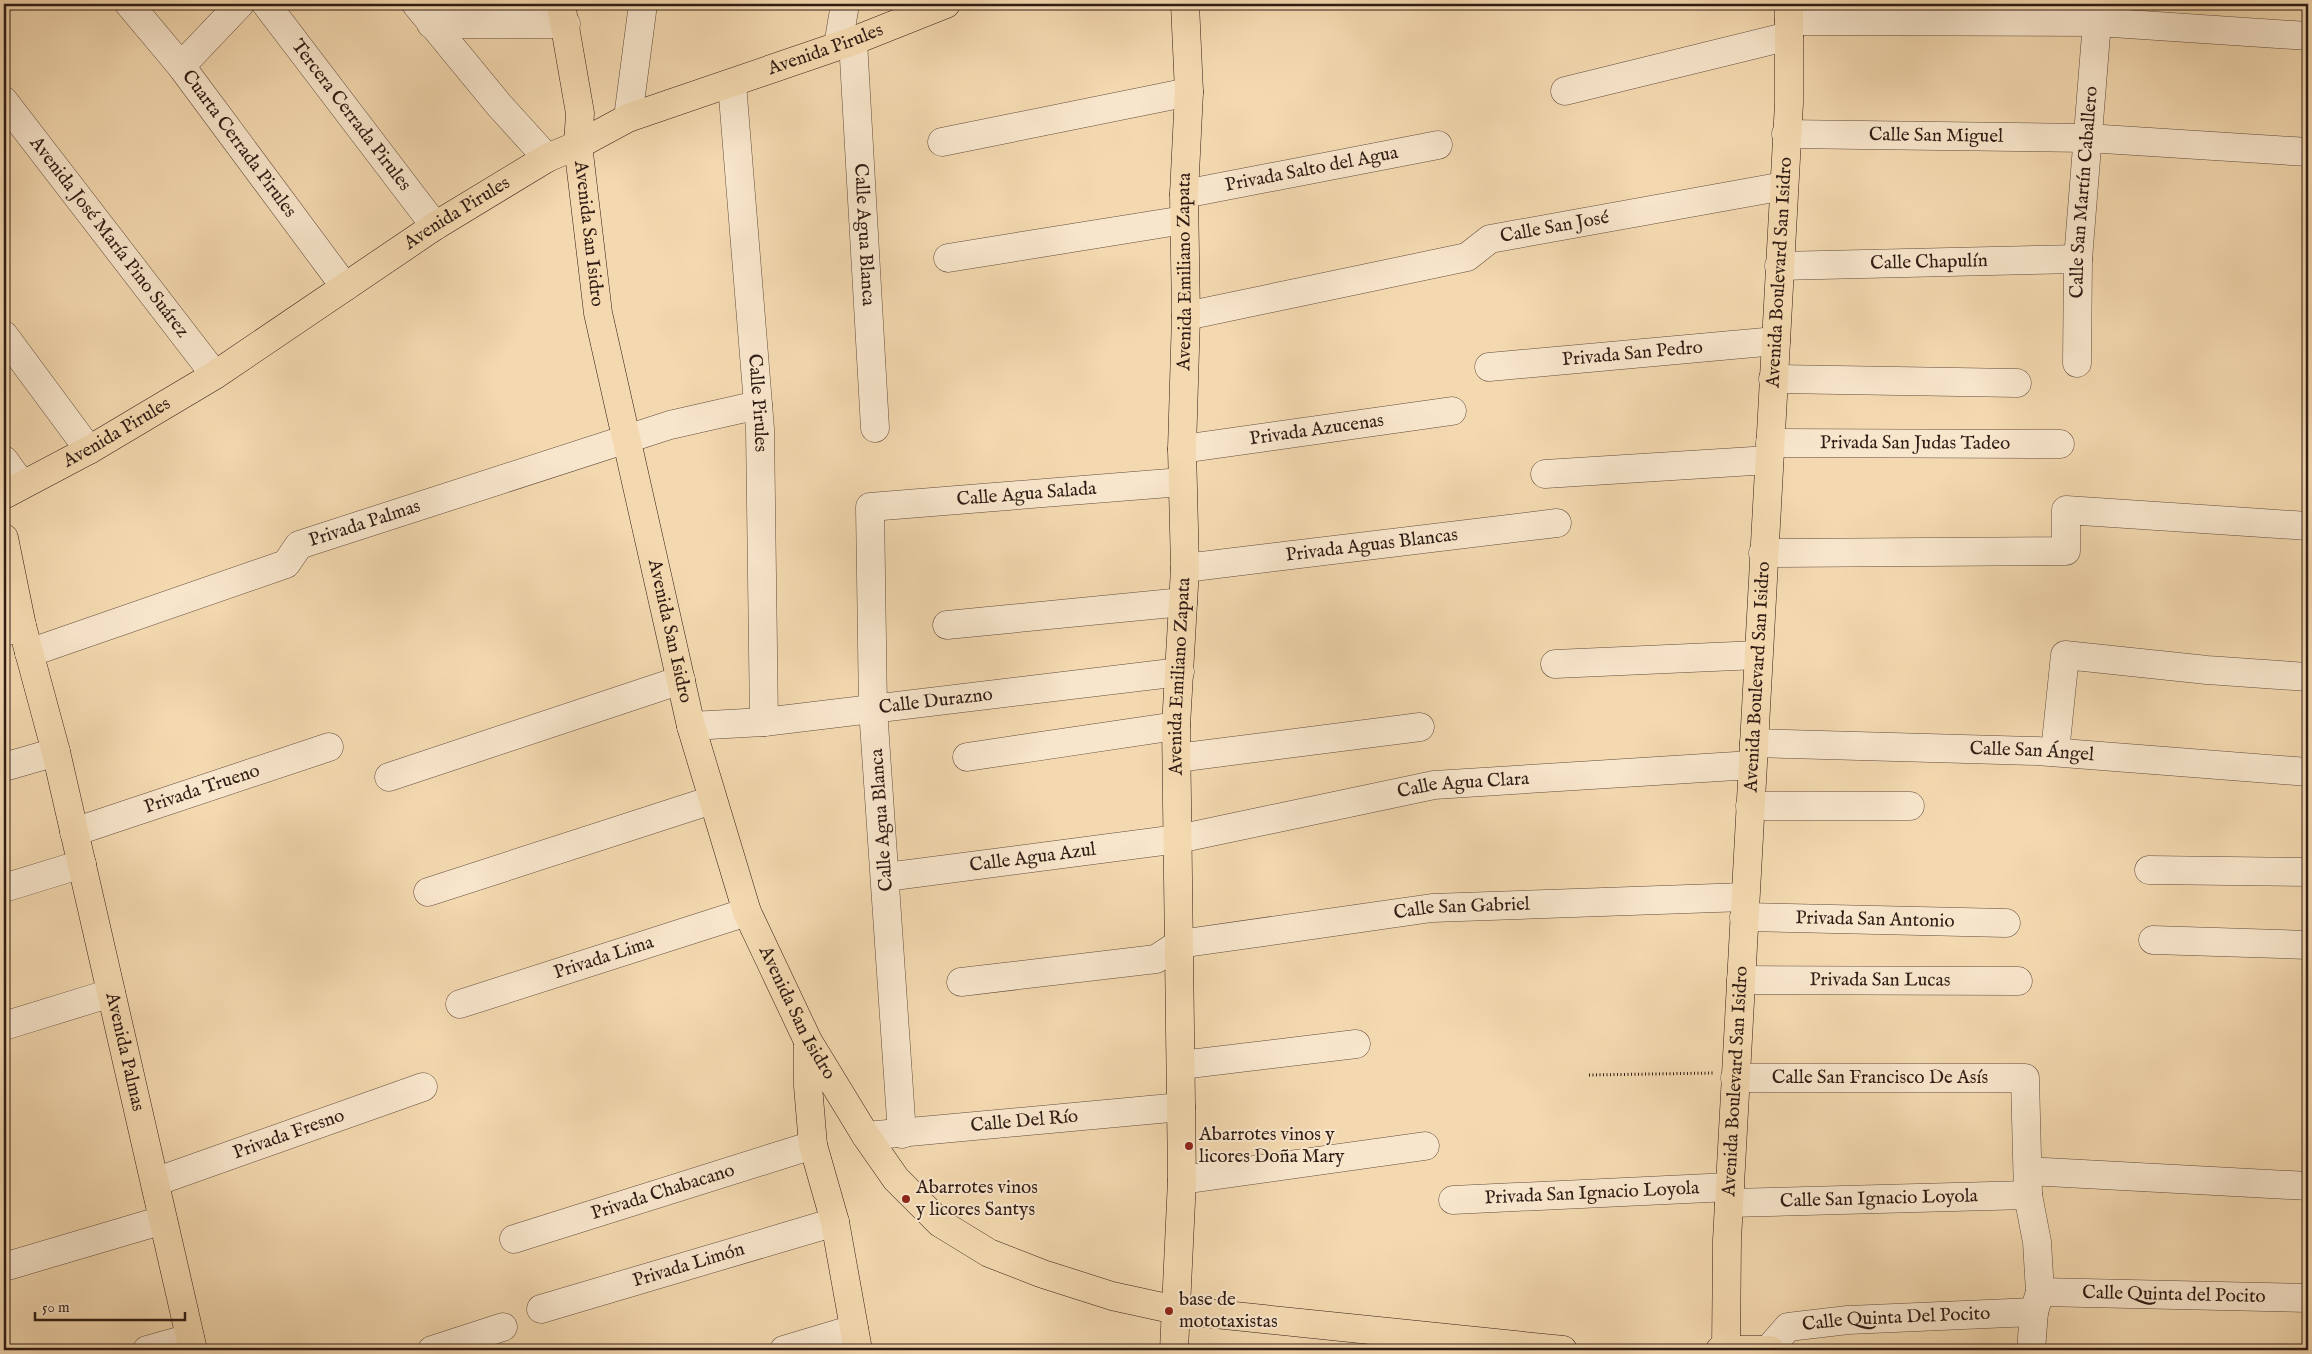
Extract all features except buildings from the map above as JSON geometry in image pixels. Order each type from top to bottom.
[{"type":"main road","name":"Avenida Pirules","points":[[13,490],[89,450],[214,374],[435,226],[547,158],[578,146],[628,118],[845,44],[946,4]]},
{"type":"main road","name":"Avenida Emiliano Zapata","points":[[1174,1350],[1182,1180],[1176,726],[1185,568],[1182,482],[1186,316],[1184,207],[1189,92],[1185,4]]},
{"type":"main road","name":"Avenida San Isidro","points":[[564,14],[580,113],[578,146],[598,313],[625,440],[691,726],[712,800],[747,912],[808,1041],[866,1136],[896,1179],[940,1223],[989,1253],[1043,1274],[1104,1293],[1176,1310],[1487,1347],[1563,1350]]},
{"type":"main road","name":"Avenida Boulevard San Isidro","points":[[1726,1350],[1729,1195],[1780,266],[1789,20]]},
{"type":"main road","name":"Avenida Palmas","points":[[4,538],[13,629],[30,653],[56,752],[192,1344]]},
{"type":"main road","points":[[808,1041],[808,1086],[813,1145],[835,1222],[856,1340]]},
{"type":"main road","points":[[1720,1350],[1769,1350]]},
{"type":"street","name":"Cuarta Cerrada Pirules","points":[[129,4],[181,66],[345,286]]},
{"type":"street","points":[[181,66],[240,4]]},
{"type":"street","name":"Tercera Cerrada Pirules","points":[[266,4],[435,226]]},
{"type":"street","points":[[628,118],[643,4]]},
{"type":"street","name":"Calle Agua Blanca","points":[[845,4],[845,44],[875,428]]},
{"type":"street","points":[[424,14],[564,14]]},
{"type":"street","points":[[424,14],[547,158]]},
{"type":"street","points":[[1565,92],[1789,20],[2097,22],[2308,36]]},
{"type":"street","name":"Calle San Martín Caballero","points":[[2076,363],[2078,259],[2097,22]]},
{"type":"street","name":"Calle Pirules","points":[[732,84],[758,405],[764,722]]},
{"type":"street","points":[[942,142],[1189,92]]},
{"type":"street","name":"Avenida José María Pino Suárez","points":[[4,101],[214,374]]},
{"type":"street","name":"Calle San Miguel","points":[[1786,134],[2087,138],[2308,152]]},
{"type":"street","name":"Privada Salto del Agua","points":[[948,258],[1184,207],[1438,145]]},
{"type":"street","name":"Calle San José","points":[[1186,316],[1467,256],[1490,238],[1784,186]]},
{"type":"street","name":"Calle Chapulín","points":[[1780,266],[2078,259]]},
{"type":"street","points":[[4,335],[89,450]]},
{"type":"street","name":"Privada San Pedro","points":[[1489,366],[1776,340]]},
{"type":"street","points":[[1774,379],[2017,383]]},
{"type":"street","name":"Privada Palmas","points":[[30,653],[286,564],[299,545],[696,417],[758,405]]},
{"type":"street","name":"Privada Azucenas","points":[[1182,449],[1452,411]]},
{"type":"street","name":"Privada San Judas Tadeo","points":[[1770,452],[2060,444]]},
{"type":"street","points":[[1545,474],[1770,452]]},
{"type":"street","points":[[4,460],[13,490]]},
{"type":"street","name":"Calle Agua Salada","points":[[870,507],[1182,482]]},
{"type":"street","name":"Calle Agua Blanca","points":[[870,507],[873,709],[886,877],[902,1134]]},
{"type":"street","points":[[1763,553],[2066,551],[2066,510],[2308,526]]},
{"type":"street","name":"Privada Aguas Blancas","points":[[1185,568],[1557,523]]},
{"type":"street","points":[[947,625],[1184,602]]},
{"type":"street","points":[[1554,664],[1758,655]]},
{"type":"street","points":[[2055,752],[2065,655],[2206,670],[2308,677]]},
{"type":"street","name":"Calle Durazno","points":[[691,726],[764,722],[1180,672]]},
{"type":"street","points":[[390,777],[681,680]]},
{"type":"street","points":[[967,757],[1176,726]]},
{"type":"street","points":[[1177,758],[1420,727]]},
{"type":"street","name":"Privada Trueno","points":[[74,832],[329,747]]},
{"type":"street","points":[[4,767],[56,752]]},
{"type":"street","name":"Calle San Ángel","points":[[1753,754],[2055,752],[2308,772]]},
{"type":"street","name":"Calle Agua Clara","points":[[1178,839],[1434,785],[1753,754]]},
{"type":"street","points":[[428,892],[712,800]]},
{"type":"street","points":[[1750,806],[1910,806]]},
{"type":"street","name":"Calle Agua Azul","points":[[886,877],[1178,839]]},
{"type":"street","points":[[4,888],[82,864]]},
{"type":"street","points":[[2149,870],[2308,872]]},
{"type":"street","name":"Privada San Antonio","points":[[1744,907],[2006,923]]},
{"type":"street","name":"Calle San Gabriel","points":[[1179,944],[1432,908],[1744,907]]},
{"type":"street","name":"Privada Lima","points":[[460,1004],[747,912]]},
{"type":"street","points":[[2153,940],[2308,945]]},
{"type":"street","points":[[961,982],[1156,959],[1179,944]]},
{"type":"street","name":"Privada San Lucas","points":[[1740,980],[2018,981]]},
{"type":"street","points":[[4,1026],[111,993]]},
{"type":"street","points":[[1181,1065],[1356,1044]]},
{"type":"street","name":"Calle San Francisco De Asís","points":[[1736,1076],[2025,1078],[2028,1183]]},
{"type":"street","name":"Privada Fresno","points":[[155,1182],[423,1087]]},
{"type":"street","name":"Calle Del Río","points":[[866,1136],[1181,1107]]},
{"type":"street","name":"Privada Chabacano","points":[[514,1239],[813,1145]]},
{"type":"street","points":[[1182,1180],[1425,1146]]},
{"type":"street","points":[[2028,1183],[2037,1242],[2037,1302],[2031,1350]]},
{"type":"street","name":"Calle San Ignacio Loyola","points":[[1729,1195],[2028,1183],[2308,1186]]},
{"type":"street","name":"Privada San Ignacio Loyola","points":[[1453,1200],[1729,1195]]},
{"type":"street","points":[[4,1267],[163,1220]]},
{"type":"street","name":"Privada Limón","points":[[541,1309],[835,1222]]},
{"type":"street","name":"Calle Quinta del Pocito","points":[[2037,1302],[2308,1298]]},
{"type":"street","name":"Calle Quinta Del Pocito","points":[[1769,1350],[1788,1327],[2037,1302]]},
{"type":"street","points":[[432,1350],[503,1327]]},
{"type":"street","points":[[784,1350],[856,1340]]},
{"type":"street","points":[[147,1350],[192,1344]]},
{"type":"path","points":[[1589,1075],[1736,1076]]},
{"type":"place","name":"Abarrotes vinos y licores Doña Mary","points":[[1189,1146]]},
{"type":"place","name":"Abarrotes vinos y licores Santys","points":[[906,1199]]},
{"type":"place","name":"base de mototaxistas","points":[[1169,1311]]}]
